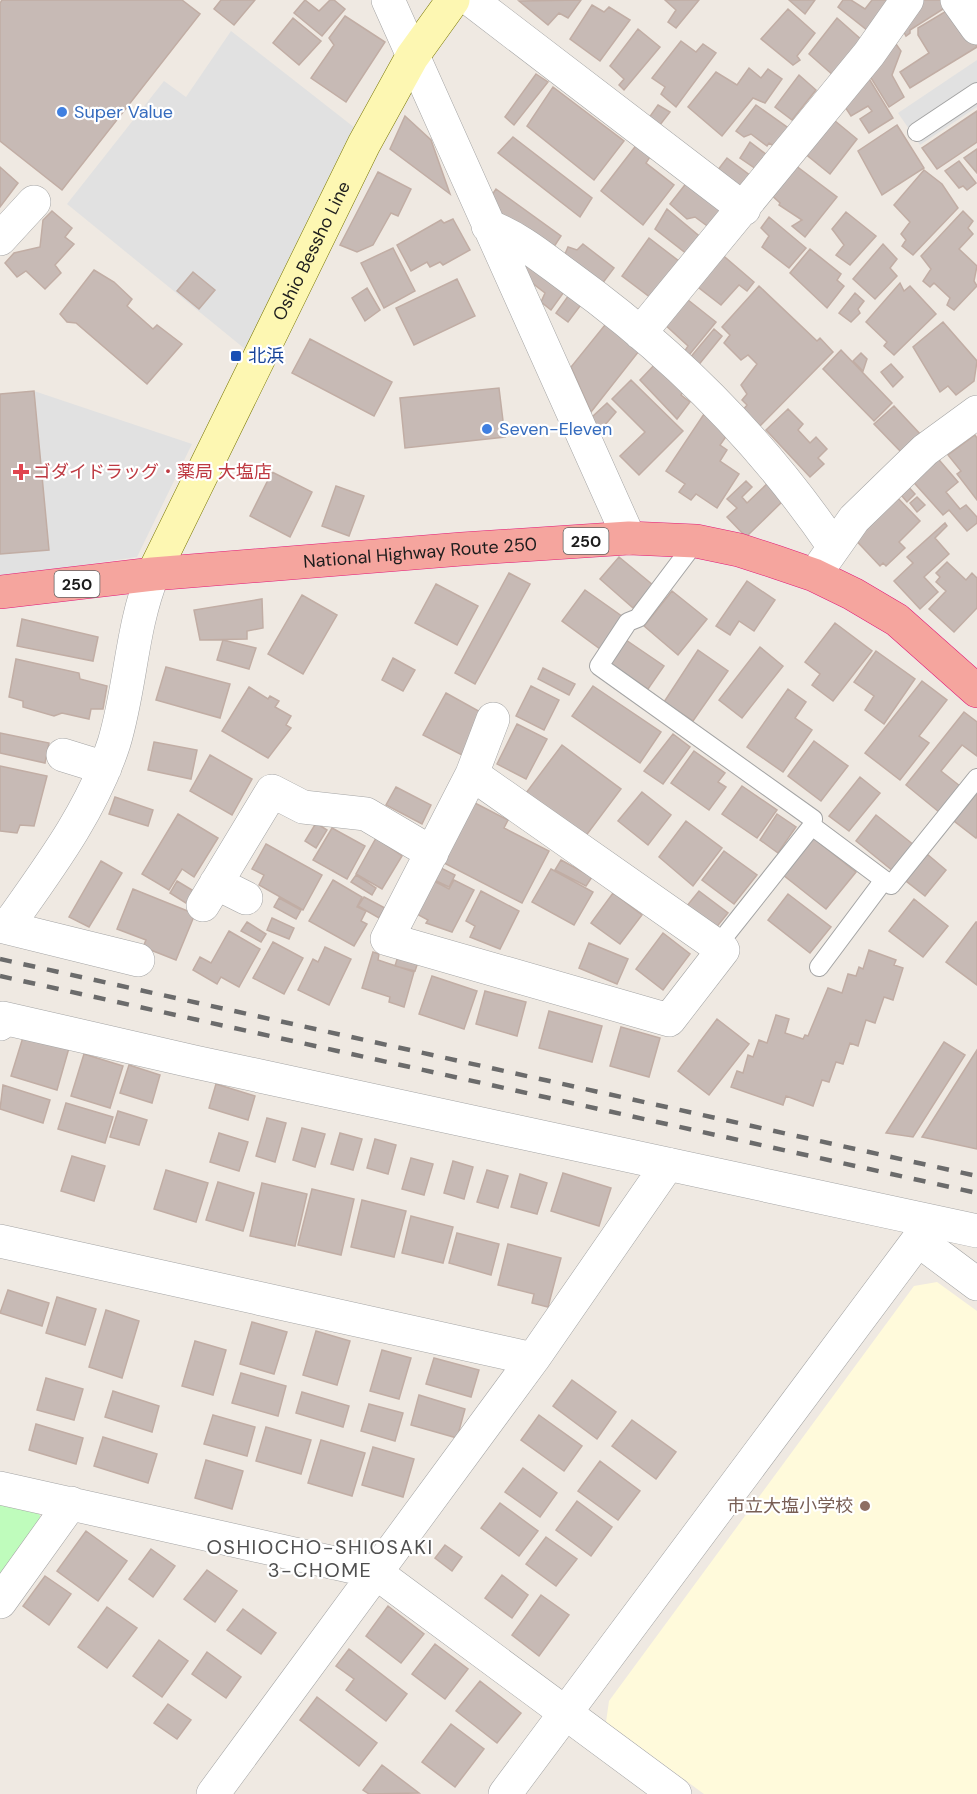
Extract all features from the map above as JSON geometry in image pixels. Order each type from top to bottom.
[{"type":"highway","name":"National Highway Route 250","points":[[0,592],[153,574],[628,538],[696,541],[739,550],[814,575],[853,594],[897,620],[977,691]]},
{"type":"main road","name":"Oshio Bessho Line","points":[[153,574],[364,144],[412,57],[453,0]]},
{"type":"street","points":[[388,0],[628,538]]},
{"type":"street","points":[[471,0],[744,209]]},
{"type":"street","points":[[640,333],[869,54],[907,0]]},
{"type":"street","points":[[957,0],[977,28]]},
{"type":"street","points":[[1,235],[34,202]]},
{"type":"street","points":[[488,226],[510,234],[609,306],[714,399],[765,453],[803,501],[834,547]]},
{"type":"street","points":[[814,575],[854,519],[925,450],[977,412]]},
{"type":"street","points":[[138,960],[4,927],[57,856],[100,782],[114,741],[138,631],[140,605],[153,574]]},
{"type":"street","points":[[472,774],[723,950],[669,1020],[387,939],[472,774],[494,719]]},
{"type":"street","points":[[63,755],[105,768]]},
{"type":"street","points":[[246,898],[210,894],[272,791],[303,807],[366,814],[432,853]]},
{"type":"street","points":[[0,1024],[3,1018],[195,1062],[668,1164],[924,1231],[977,1231]]},
{"type":"street","points":[[213,1794],[533,1359],[668,1164]]},
{"type":"street","points":[[924,1231],[977,1284]]},
{"type":"street","points":[[505,1794],[924,1231]]},
{"type":"street","points":[[0,1241],[533,1359]]},
{"type":"street","points":[[0,1488],[375,1572],[675,1794]]},
{"type":"street","points":[[0,1602],[71,1503]]},
{"type":"lane","points":[[917,132],[977,92]]},
{"type":"lane","points":[[696,541],[638,618],[628,622],[599,666],[813,819],[812,826],[717,946]]},
{"type":"lane","points":[[812,826],[891,885],[977,778]]},
{"type":"lane","points":[[819,967],[884,880]]},
{"type":"shaded area","points":[[231,31],[355,128],[245,349],[67,204],[164,81],[186,97]]},
{"type":"shaded area","points":[[977,60],[977,107],[920,145],[898,113]]},
{"type":"shaded area","points":[[34,391],[192,444],[137,557],[0,577],[0,554],[49,549]]},
{"type":"shaded area","name":"市立大塩小学校","points":[[937,1282],[977,1311],[977,1794],[704,1794],[606,1722],[609,1701],[914,1286]]},
{"type":"green space","points":[[0,1500],[37,1508],[44,1527],[0,1586]]},
{"type":"building","name":"Super Value","points":[[2,0],[182,0],[200,14],[62,190],[0,141],[0,3]]},
{"type":"building","points":[[221,0],[255,0],[234,25],[214,9]]},
{"type":"building","points":[[305,0],[319,11],[330,0],[334,0],[345,9],[322,36],[294,13]]},
{"type":"building","points":[[581,0],[568,18],[559,13],[548,25],[519,1]]},
{"type":"building","points":[[665,0],[699,0],[676,28],[668,22],[676,10]]},
{"type":"building","points":[[789,0],[815,0],[805,14]]},
{"type":"building","points":[[843,0],[851,0],[865,9],[872,0],[889,0],[872,34],[838,7]]},
{"type":"building","points":[[916,0],[949,0],[951,4],[910,30],[906,36],[897,19]]},
{"type":"building","points":[[592,5],[604,12],[609,7],[630,20],[600,61],[570,39]]},
{"type":"building","points":[[953,7],[977,47],[910,88],[900,72],[929,53],[918,35],[918,28]]},
{"type":"building","points":[[788,9],[815,33],[797,56],[800,60],[793,65],[761,39]]},
{"type":"building","points":[[345,16],[385,42],[346,102],[311,78],[334,45],[329,38]]},
{"type":"building","points":[[293,18],[321,41],[299,65],[273,43]]},
{"type":"building","points":[[837,18],[863,41],[834,76],[809,54]]},
{"type":"building","points":[[638,29],[660,47],[624,90],[619,85],[624,79],[610,66]]},
{"type":"building","points":[[681,41],[696,52],[703,44],[716,53],[676,107],[661,94],[665,87],[652,78]]},
{"type":"building","points":[[896,44],[901,51],[892,75],[904,97],[889,107],[866,70]]},
{"type":"building","points":[[749,68],[761,78],[768,69],[782,79],[765,103],[753,98],[722,136],[688,107],[716,72],[737,85]]},
{"type":"building","points":[[536,74],[548,82],[514,125],[505,117]]},
{"type":"building","points":[[799,75],[816,90],[792,120],[775,107]]},
{"type":"building","points":[[868,77],[893,118],[869,133],[860,119],[872,111],[868,106],[851,116],[841,101]]},
{"type":"building","points":[[553,87],[624,141],[594,180],[527,126]]},
{"type":"building","points":[[658,105],[670,112],[656,130],[646,122]]},
{"type":"building","points":[[756,105],[794,132],[780,150],[769,143],[767,146],[751,134],[744,137],[736,131]]},
{"type":"building","points":[[977,111],[977,142],[937,169],[922,148]]},
{"type":"building","points":[[405,116],[431,140],[450,194],[390,149]]},
{"type":"building","points":[[829,116],[857,139],[830,174],[803,152]]},
{"type":"building","points":[[897,125],[924,168],[882,195],[858,151]]},
{"type":"building","points":[[513,137],[592,198],[580,217],[498,153]]},
{"type":"building","points":[[641,139],[655,149],[646,163],[674,185],[643,225],[601,191]]},
{"type":"building","points":[[750,142],[767,155],[756,169],[740,158]]},
{"type":"building","points":[[977,149],[977,173],[964,158]]},
{"type":"building","points":[[727,158],[751,176],[742,190],[717,171]]},
{"type":"building","points":[[959,161],[976,183],[967,190],[963,186],[959,188],[945,171]]},
{"type":"building","points":[[791,162],[837,197],[805,237],[792,226],[802,220],[779,205],[780,203],[768,192]]},
{"type":"building","points":[[0,167],[18,183],[0,207]]},
{"type":"building","points":[[924,170],[942,184],[958,208],[913,255],[902,246],[906,240],[901,234],[910,222],[894,205]]},
{"type":"building","points":[[378,172],[411,189],[398,216],[391,213],[373,245],[357,252],[340,245]]},
{"type":"building","points":[[691,177],[728,207],[710,228],[695,217],[687,219],[670,204]]},
{"type":"building","points":[[496,189],[561,236],[550,253],[497,216],[489,199]]},
{"type":"building","points":[[667,209],[704,240],[692,258],[655,229]]},
{"type":"building","points":[[52,211],[72,228],[65,237],[74,244],[55,265],[61,273],[45,289],[26,271],[17,277],[5,263],[14,253],[40,247],[43,220]]},
{"type":"building","points":[[963,211],[973,221],[968,228],[973,234],[959,249],[977,266],[974,281],[977,286],[954,310],[947,305],[950,298],[934,283],[930,287],[923,281],[931,269],[921,256]]},
{"type":"building","points":[[846,212],[876,236],[850,265],[836,255],[844,245],[832,229]]},
{"type":"building","points":[[769,217],[806,248],[789,268],[762,247],[769,236],[761,228]]},
{"type":"building","points":[[453,219],[470,250],[443,265],[440,262],[430,267],[427,262],[411,271],[397,245],[441,220],[444,223]]},
{"type":"building","points":[[649,238],[684,265],[655,301],[622,276]]},
{"type":"building","points":[[583,244],[614,268],[602,284],[565,254],[568,247],[577,250]]},
{"type":"building","points":[[883,244],[897,259],[890,268],[897,276],[875,299],[853,279]]},
{"type":"building","points":[[393,248],[415,291],[384,308],[361,263]]},
{"type":"building","points":[[810,249],[841,274],[837,280],[844,286],[827,308],[790,273]]},
{"type":"building","points":[[719,252],[754,282],[747,291],[739,285],[721,305],[694,284]]},
{"type":"building","points":[[529,255],[569,285],[551,310],[541,302],[545,293],[527,279],[521,266]]},
{"type":"building","points":[[94,270],[114,282],[132,299],[127,306],[153,329],[157,325],[182,344],[147,384],[76,323],[67,322],[60,314]]},
{"type":"building","points":[[193,272],[215,290],[199,309],[177,291]]},
{"type":"building","points":[[457,279],[475,316],[414,345],[396,308]]},
{"type":"building","points":[[900,283],[904,291],[910,286],[936,314],[894,355],[884,346],[887,342],[866,322]]},
{"type":"building","points":[[759,286],[817,341],[820,338],[833,352],[759,427],[743,410],[747,405],[742,400],[747,394],[741,385],[757,364],[748,355],[741,360],[724,343],[730,335],[722,327]]},
{"type":"building","points":[[367,288],[380,310],[365,321],[352,298]]},
{"type":"building","points":[[571,292],[583,302],[568,322],[556,313]]},
{"type":"building","points":[[855,293],[864,301],[858,309],[860,313],[851,322],[839,313]]},
{"type":"building","points":[[683,296],[716,322],[685,360],[681,357],[688,346],[663,323]]},
{"type":"building","points":[[609,320],[643,346],[591,412],[571,367]]},
{"type":"building","points":[[943,322],[977,361],[974,381],[956,395],[948,386],[940,392],[913,347]]},
{"type":"building","points":[[714,329],[722,336],[697,367],[689,359]]},
{"type":"building","points":[[310,339],[392,382],[374,416],[292,373]]},
{"type":"building","points":[[841,350],[892,403],[874,421],[823,369]]},
{"type":"building","points":[[861,353],[867,359],[863,371],[853,361]]},
{"type":"building","points":[[658,361],[685,389],[681,395],[690,402],[677,419],[640,380]]},
{"type":"building","points":[[891,364],[903,377],[893,387],[881,372]]},
{"type":"building","points":[[631,380],[683,431],[639,475],[620,456],[645,432],[612,399]]},
{"type":"building","points":[[499,388],[505,437],[405,448],[400,398]]},
{"type":"building","name":"ゴダイドラッグ・薬局 大塩店","points":[[34,391],[49,550],[0,554],[0,394]]},
{"type":"building","points":[[607,403],[616,412],[599,432],[591,418]]},
{"type":"building","points":[[894,406],[922,436],[902,453],[874,424]]},
{"type":"building","points":[[788,409],[803,424],[798,430],[810,443],[816,437],[827,449],[818,458],[824,464],[810,477],[766,430]]},
{"type":"building","points":[[704,414],[730,431],[720,445],[727,450],[720,461],[739,474],[717,508],[696,494],[691,500],[679,492],[685,484],[666,471]]},
{"type":"building","points":[[975,435],[977,438],[977,500],[957,474],[961,471],[948,455]]},
{"type":"building","points":[[934,454],[958,482],[946,492],[960,509],[966,505],[977,517],[977,523],[967,531],[949,510],[943,515],[908,476]]},
{"type":"building","points":[[272,472],[312,492],[290,537],[250,516]]},
{"type":"building","points":[[771,480],[787,497],[746,537],[727,517],[737,508],[727,499],[746,481],[752,487],[742,497],[747,503]]},
{"type":"building","points":[[903,481],[915,494],[907,502],[895,488]]},
{"type":"building","points":[[336,486],[364,496],[349,536],[322,526]]},
{"type":"building","points":[[892,492],[920,521],[899,542],[905,548],[886,566],[883,563],[880,566],[849,533]]},
{"type":"building","points":[[917,497],[925,505],[917,512],[910,503]]},
{"type":"building","points":[[945,523],[947,526],[935,538],[949,554],[924,577],[938,592],[920,609],[894,581],[913,563],[907,557]]},
{"type":"building","points":[[619,557],[653,585],[633,608],[600,579]]},
{"type":"building","points":[[947,562],[966,580],[972,573],[977,578],[977,608],[954,632],[929,609],[946,591],[936,582],[940,577],[936,573]]},
{"type":"building","points":[[509,573],[530,584],[475,684],[455,673]]},
{"type":"building","points":[[747,581],[775,600],[754,631],[739,621],[730,635],[716,626]]},
{"type":"building","points":[[436,584],[478,606],[457,645],[415,623]]},
{"type":"building","points":[[585,590],[623,617],[600,649],[562,621]]},
{"type":"building","points":[[672,591],[707,619],[678,655],[644,626]]},
{"type":"building","points":[[302,595],[337,615],[303,674],[268,654]]},
{"type":"building","points":[[262,599],[263,628],[247,631],[247,639],[200,640],[194,610]]},
{"type":"building","points":[[22,619],[98,637],[93,661],[17,646]]},
{"type":"building","points":[[835,623],[872,651],[833,701],[812,685],[820,674],[805,662]]},
{"type":"building","points":[[223,640],[256,648],[249,669],[217,660]]},
{"type":"building","points":[[626,640],[664,666],[648,689],[610,663]]},
{"type":"building","points":[[760,647],[783,666],[742,718],[719,700]]},
{"type":"building","points":[[698,650],[728,671],[693,721],[664,702]]},
{"type":"building","points":[[876,651],[915,679],[884,724],[865,710],[874,696],[854,682]]},
{"type":"building","points":[[393,658],[415,670],[403,691],[382,680]]},
{"type":"building","points":[[16,659],[79,673],[80,679],[107,686],[103,709],[91,709],[89,719],[62,713],[54,716],[23,707],[23,701],[9,697]]},
{"type":"building","points":[[166,667],[230,684],[220,718],[156,700]]},
{"type":"building","points":[[543,668],[575,684],[569,695],[538,679]]},
{"type":"building","points":[[922,681],[947,700],[919,736],[929,743],[900,780],[865,753]]},
{"type":"building","points":[[531,686],[559,700],[544,730],[516,716]]},
{"type":"building","points":[[593,686],[661,732],[640,763],[572,716]]},
{"type":"building","points":[[249,687],[268,699],[270,696],[279,701],[275,707],[291,716],[286,725],[291,728],[268,758],[222,731]]},
{"type":"building","points":[[788,689],[806,702],[795,718],[812,730],[783,772],[747,747]]},
{"type":"building","points":[[446,693],[484,714],[462,755],[423,735]]},
{"type":"building","points":[[964,712],[977,722],[977,756],[962,745],[941,771],[960,786],[939,812],[906,785]]},
{"type":"building","points":[[517,724],[547,739],[526,779],[497,764]]},
{"type":"building","points":[[0,733],[49,743],[45,763],[0,753]]},
{"type":"building","points":[[673,734],[690,747],[663,784],[644,771]]},
{"type":"building","points":[[814,741],[848,766],[821,801],[788,776]]},
{"type":"building","points":[[154,742],[197,750],[191,779],[148,770]]},
{"type":"building","points":[[562,745],[621,789],[582,841],[523,797]]},
{"type":"building","points":[[694,751],[725,773],[718,782],[726,787],[709,810],[671,783]]},
{"type":"building","points":[[210,755],[252,779],[232,815],[190,791]]},
{"type":"building","points":[[0,766],[47,776],[34,826],[20,825],[17,833],[0,831]]},
{"type":"building","points":[[860,777],[880,793],[849,831],[829,816]]},
{"type":"building","points":[[742,786],[777,810],[757,838],[722,814]]},
{"type":"building","points":[[396,787],[431,805],[422,824],[386,805]]},
{"type":"building","points":[[977,791],[977,836],[976,838],[954,821]]},
{"type":"building","points":[[642,792],[671,815],[648,845],[618,821]]},
{"type":"building","points":[[115,797],[153,810],[148,826],[109,814]]},
{"type":"building","points":[[473,802],[508,820],[504,828],[549,851],[522,903],[442,862]]},
{"type":"building","points":[[178,814],[218,838],[194,877],[182,869],[169,890],[142,874]]},
{"type":"building","points":[[777,814],[796,827],[778,853],[760,840]]},
{"type":"building","points":[[876,815],[914,845],[893,871],[856,841]]},
{"type":"building","points":[[686,821],[722,848],[693,886],[659,857]]},
{"type":"building","points":[[316,823],[327,830],[316,848],[305,841]]},
{"type":"building","points":[[332,828],[365,846],[347,879],[313,860]]},
{"type":"building","points":[[376,838],[402,856],[382,889],[356,874]]},
{"type":"building","points":[[813,838],[856,872],[826,909],[783,875]]},
{"type":"building","points":[[266,844],[322,875],[303,910],[259,885],[264,875],[252,869]]},
{"type":"building","points":[[724,851],[757,875],[734,904],[702,880]]},
{"type":"building","points":[[927,854],[946,870],[925,896],[906,881]]},
{"type":"building","points":[[561,860],[592,877],[586,886],[555,870]]},
{"type":"building","points":[[101,861],[122,873],[89,927],[69,917]]},
{"type":"building","points":[[437,866],[455,875],[449,887],[430,878]]},
{"type":"building","points":[[551,869],[593,892],[574,925],[532,902]]},
{"type":"building","points":[[356,875],[376,888],[372,895],[351,882]]},
{"type":"building","points":[[333,880],[362,897],[357,907],[366,911],[361,921],[367,924],[354,946],[309,921]]},
{"type":"building","points":[[432,880],[449,889],[454,880],[474,890],[452,932],[426,923],[428,920],[415,913]]},
{"type":"building","points":[[177,881],[197,893],[189,905],[170,893]]},
{"type":"building","points":[[133,889],[195,914],[176,960],[143,947],[146,940],[117,929]]},
{"type":"building","points":[[481,891],[519,911],[500,949],[470,937],[475,926],[466,921]]},
{"type":"building","points":[[699,891],[728,913],[715,929],[686,907]]},
{"type":"building","points":[[613,893],[642,915],[620,944],[591,923]]},
{"type":"building","points":[[788,894],[831,927],[810,953],[768,920]]},
{"type":"building","points":[[364,897],[385,908],[379,918],[358,906]]},
{"type":"building","points":[[279,898],[301,910],[296,919],[274,907]]},
{"type":"building","points":[[914,899],[948,926],[923,957],[889,931]]},
{"type":"building","points":[[272,918],[294,928],[289,939],[267,930]]},
{"type":"building","points":[[247,922],[266,934],[261,942],[241,931]]},
{"type":"building","points":[[977,922],[977,985],[946,962]]},
{"type":"building","points":[[229,931],[260,949],[239,987],[221,977],[217,984],[193,970],[200,957],[211,963]]},
{"type":"building","points":[[663,933],[690,954],[663,990],[636,969]]},
{"type":"building","points":[[273,942],[303,958],[284,994],[253,978]]},
{"type":"building","points":[[589,943],[628,959],[617,984],[579,968]]},
{"type":"building","points":[[325,947],[351,959],[329,1005],[298,990],[313,959],[318,962]]},
{"type":"building","points":[[869,950],[896,960],[894,965],[903,968],[893,1000],[884,997],[875,1023],[866,1020],[858,1046],[850,1043],[843,1064],[836,1062],[829,1082],[822,1080],[813,1106],[786,1096],[783,1105],[731,1087],[737,1071],[743,1073],[748,1055],[753,1057],[759,1040],[767,1043],[776,1015],[789,1019],[785,1033],[803,1039],[805,1035],[808,1036],[828,988],[842,993],[848,974],[856,976],[859,967],[863,969]]},
{"type":"building","points":[[373,952],[379,954],[378,960],[414,972],[404,1007],[389,1002],[390,997],[362,988]]},
{"type":"building","points":[[398,956],[418,962],[415,971],[395,966]]},
{"type":"building","points":[[432,976],[477,991],[464,1029],[419,1014]]},
{"type":"building","points":[[485,991],[526,1002],[517,1036],[476,1024]]},
{"type":"building","points":[[549,1011],[602,1026],[592,1062],[539,1048]]},
{"type":"building","points":[[717,1019],[749,1044],[709,1095],[678,1071]]},
{"type":"building","points":[[621,1027],[660,1038],[649,1077],[610,1066]]},
{"type":"building","points":[[24,1034],[69,1048],[57,1090],[11,1076]]},
{"type":"building","points":[[944,1042],[965,1055],[913,1137],[886,1133]]},
{"type":"building","points":[[977,1050],[977,1149],[922,1137]]},
{"type":"building","points":[[84,1054],[123,1066],[110,1108],[71,1096]]},
{"type":"building","points":[[129,1065],[160,1075],[152,1103],[120,1093]]},
{"type":"building","points":[[216,1084],[255,1096],[248,1120],[209,1108]]},
{"type":"building","points":[[3,1085],[50,1100],[43,1123],[0,1109]]},
{"type":"building","points":[[66,1103],[113,1117],[105,1143],[58,1129]]},
{"type":"building","points":[[118,1111],[147,1120],[139,1145],[110,1137]]},
{"type":"building","points":[[267,1118],[286,1123],[275,1162],[256,1156]]},
{"type":"building","points":[[302,1128],[325,1134],[315,1167],[293,1160]]},
{"type":"building","points":[[219,1133],[248,1142],[239,1171],[210,1162]]},
{"type":"building","points":[[340,1133],[362,1139],[353,1170],[331,1164]]},
{"type":"building","points":[[375,1139],[396,1145],[388,1174],[367,1168]]},
{"type":"building","points":[[72,1156],[105,1166],[94,1201],[61,1191]]},
{"type":"building","points":[[411,1158],[433,1164],[424,1195],[402,1189]]},
{"type":"building","points":[[453,1161],[473,1167],[464,1199],[444,1193]]},
{"type":"building","points":[[166,1170],[208,1183],[196,1222],[154,1209]]},
{"type":"building","points":[[487,1170],[508,1176],[498,1208],[477,1202]]},
{"type":"building","points":[[563,1173],[611,1188],[599,1226],[551,1211]]},
{"type":"building","points":[[520,1174],[547,1183],[537,1214],[511,1207]]},
{"type":"building","points":[[218,1182],[254,1193],[243,1231],[206,1220]]},
{"type":"building","points":[[262,1183],[307,1194],[295,1246],[250,1236]]},
{"type":"building","points":[[312,1189],[354,1199],[341,1255],[298,1245]]},
{"type":"building","points":[[362,1200],[406,1211],[394,1257],[351,1247]]},
{"type":"building","points":[[411,1216],[453,1227],[443,1263],[402,1253]]},
{"type":"building","points":[[457,1233],[499,1244],[491,1275],[449,1263]]},
{"type":"building","points":[[508,1244],[561,1258],[548,1307],[532,1303],[534,1294],[498,1285]]},
{"type":"building","points":[[8,1290],[49,1303],[42,1326],[0,1313]]},
{"type":"building","points":[[57,1297],[96,1309],[85,1345],[46,1333]]},
{"type":"building","points":[[106,1310],[139,1321],[122,1378],[89,1367]]},
{"type":"building","points":[[252,1322],[287,1332],[274,1374],[240,1364]]},
{"type":"building","points":[[316,1331],[350,1341],[337,1385],[303,1375]]},
{"type":"building","points":[[195,1341],[226,1350],[213,1395],[182,1386]]},
{"type":"building","points":[[382,1350],[411,1358],[399,1399],[370,1391]]},
{"type":"building","points":[[434,1358],[479,1370],[471,1397],[426,1384]]},
{"type":"building","points":[[241,1373],[286,1386],[278,1416],[232,1403]]},
{"type":"building","points":[[46,1378],[83,1389],[74,1420],[37,1410]]},
{"type":"building","points":[[572,1380],[616,1412],[597,1439],[553,1406]]},
{"type":"building","points":[[113,1391],[159,1406],[152,1432],[105,1417]]},
{"type":"building","points":[[302,1392],[349,1406],[343,1427],[296,1413]]},
{"type":"building","points":[[419,1395],[465,1409],[457,1438],[411,1425]]},
{"type":"building","points":[[369,1404],[403,1413],[395,1441],[361,1431]]},
{"type":"building","points":[[213,1415],[255,1427],[247,1456],[204,1444]]},
{"type":"building","points":[[539,1415],[582,1446],[564,1471],[521,1440]]},
{"type":"building","points":[[632,1420],[676,1452],[656,1479],[612,1446]]},
{"type":"building","points":[[36,1424],[83,1438],[76,1464],[29,1450]]},
{"type":"building","points":[[266,1427],[311,1440],[301,1474],[256,1461]]},
{"type":"building","points":[[103,1437],[157,1454],[148,1483],[94,1466]]},
{"type":"building","points":[[321,1440],[365,1453],[352,1496],[308,1483]]},
{"type":"building","points":[[373,1447],[414,1459],[403,1497],[362,1485]]},
{"type":"building","points":[[206,1460],[243,1471],[232,1509],[195,1498]]},
{"type":"building","points":[[600,1461],[640,1491],[618,1520],[578,1491]]},
{"type":"building","points":[[523,1468],[557,1493],[540,1517],[505,1492]]},
{"type":"building","points":[[577,1501],[612,1527],[591,1556],[556,1530]]},
{"type":"building","points":[[500,1503],[538,1531],[519,1556],[481,1528]]},
{"type":"building","points":[[86,1531],[127,1561],[98,1601],[57,1571]]},
{"type":"building","points":[[546,1537],[577,1559],[556,1586],[526,1564]]},
{"type":"building","points":[[445,1545],[462,1557],[452,1571],[435,1558]]},
{"type":"building","points":[[151,1549],[175,1566],[153,1597],[129,1579]]},
{"type":"building","points":[[207,1570],[237,1591],[215,1622],[184,1599]]},
{"type":"building","points":[[502,1575],[528,1595],[512,1618],[485,1598]]},
{"type":"building","points":[[45,1576],[71,1594],[49,1625],[23,1606]]},
{"type":"building","points":[[541,1595],[569,1615],[539,1656],[512,1635]]},
{"type":"building","points":[[388,1606],[424,1634],[401,1663],[366,1636]]},
{"type":"building","points":[[107,1607],[137,1628],[107,1668],[78,1647]]},
{"type":"building","points":[[243,1609],[276,1633],[261,1654],[227,1630]]},
{"type":"building","points":[[159,1640],[188,1661],[162,1697],[133,1676]]},
{"type":"building","points":[[435,1644],[468,1669],[445,1699],[412,1674]]},
{"type":"building","points":[[349,1649],[407,1694],[386,1721],[346,1690],[354,1679],[336,1666]]},
{"type":"building","points":[[207,1652],[241,1677],[226,1698],[192,1674]]},
{"type":"building","points":[[480,1681],[521,1713],[497,1743],[456,1711]]},
{"type":"building","points":[[317,1697],[377,1743],[359,1766],[300,1720]]},
{"type":"building","points":[[168,1704],[191,1720],[177,1739],[154,1723]]},
{"type":"building","points":[[451,1724],[484,1749],[455,1787],[422,1762]]},
{"type":"building","points":[[382,1765],[419,1793],[369,1794],[363,1790]]},
{"type":"railway","points":[[0,959],[977,1176]]},
{"type":"railway","points":[[0,976],[977,1193]]},
{"type":"place","name":"Super Value","points":[[62,112]]},
{"type":"place","name":"北浜","points":[[236,356]]},
{"type":"place","name":"Seven-Eleven","points":[[487,429]]},
{"type":"place","name":"ゴダイドラッグ・薬局 大塩店","points":[[21,472]]},
{"type":"place","name":"市立大塩小学校","points":[[865,1506]]},
{"type":"district","name":"OSHIOCHO-SHIOSAKI 3-CHOME","points":[[320,1558]]}]
